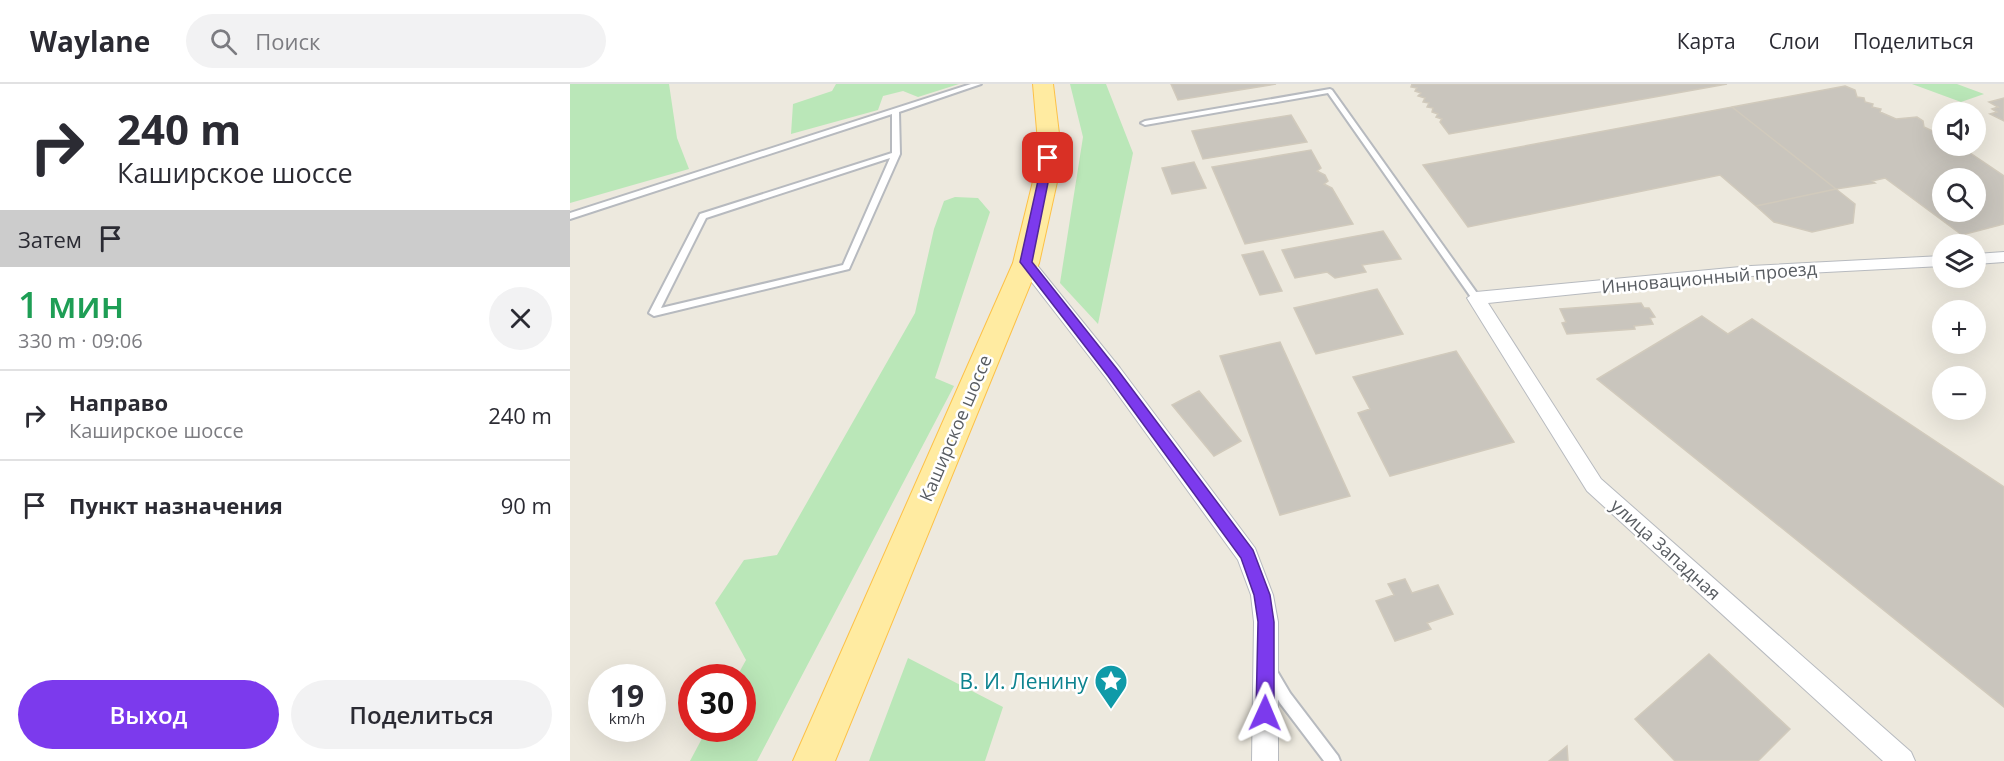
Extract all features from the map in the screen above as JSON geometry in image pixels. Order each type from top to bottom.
[{"type":"main road","name":"Каширское шоссе","points":[[814,761],[1026,262],[1047,173],[1049,142],[1043,84]]},
{"type":"street","points":[[1986,258],[2004,257]]},
{"type":"street","points":[[1026,262],[1113,373],[1247,555],[1262,595],[1266,622],[1264,761]]},
{"type":"street","name":"Инновационный проезд","points":[[1476,298],[1751,271],[1932,262]]},
{"type":"street","name":"улица Западная","points":[[1476,298],[1594,485],[1902,761]]},
{"type":"lane","points":[[570,216],[978,84]]},
{"type":"lane","points":[[1145,123],[1330,91],[1476,298]]},
{"type":"lane","points":[[895,110],[896,154],[846,267],[654,313],[703,216],[896,154]]},
{"type":"lane","points":[[1266,665],[1285,698],[1333,761]]},
{"type":"green space","points":[[570,84],[669,84],[677,138],[689,169],[570,203]]},
{"type":"green space","points":[[836,84],[959,84],[918,97],[903,91],[883,96],[878,110],[791,134],[793,104],[832,91]]},
{"type":"green space","points":[[1070,84],[1106,84],[1133,153],[1098,324],[1060,283],[1083,137]]},
{"type":"green space","points":[[1912,84],[1957,84],[1984,94],[1961,102]]},
{"type":"green space","points":[[955,197],[978,198],[990,212],[935,378],[954,386],[757,761],[690,761],[700,742],[756,742],[756,664],[744,664],[746,660],[715,603],[744,560],[777,555],[915,313],[934,229],[944,201]]},
{"type":"green space","points":[[908,658],[1003,707],[985,761],[869,761]]},
{"type":"building","points":[[1171,84],[1276,84],[1178,100]]},
{"type":"building","points":[[1412,84],[1727,84],[1449,134],[1440,122],[1442,119],[1436,117],[1438,114],[1432,112],[1433,108],[1427,107],[1429,103],[1423,102],[1425,98],[1418,96],[1421,93],[1415,91],[1417,88],[1411,87]]},
{"type":"building","points":[[1845,86],[1855,90],[1857,97],[1864,98],[1865,102],[1873,104],[1872,107],[1881,109],[1880,112],[1896,119],[1917,117],[1923,121],[1924,127],[1932,131],[1932,156],[1974,156],[2004,176],[2004,224],[1961,234],[1944,222],[1986,222],[1986,168],[1932,168],[1932,213],[1885,178],[1872,181],[1875,183],[1836,189],[1732,107]]},
{"type":"building","points":[[2004,98],[2004,121],[1990,114],[1997,112],[1992,109],[1998,107],[1989,102]]},
{"type":"building","points":[[1732,107],[1836,189],[1756,206],[1720,175],[1468,227],[1423,165]]},
{"type":"building","points":[[1291,115],[1307,142],[1203,159],[1192,131]]},
{"type":"building","points":[[1311,150],[1321,168],[1317,171],[1325,175],[1328,181],[1324,184],[1332,188],[1353,224],[1245,244],[1212,167]]},
{"type":"building","points":[[1194,162],[1206,188],[1172,194],[1162,168]]},
{"type":"building","points":[[1836,189],[1855,204],[1853,223],[1812,232],[1774,222],[1756,206]]},
{"type":"building","points":[[1383,231],[1401,259],[1362,265],[1366,272],[1335,278],[1327,272],[1295,278],[1282,250]]},
{"type":"building","points":[[1263,251],[1282,291],[1260,295],[1242,255]]},
{"type":"building","points":[[1377,289],[1403,334],[1316,354],[1294,308]]},
{"type":"building","points":[[1641,303],[1644,308],[1649,308],[1655,317],[1650,318],[1653,324],[1634,326],[1635,329],[1567,334],[1562,323],[1566,322],[1560,309]]},
{"type":"building","points":[[1702,316],[1728,334],[1752,319],[2004,487],[2004,707],[1597,379]]},
{"type":"building","points":[[1280,342],[1350,496],[1280,515],[1220,356]]},
{"type":"building","points":[[1456,351],[1514,442],[1390,476],[1358,413],[1370,409],[1353,377]]},
{"type":"building","points":[[1199,391],[1241,441],[1214,456],[1172,405]]},
{"type":"building","points":[[1405,579],[1412,593],[1438,585],[1453,614],[1427,623],[1431,629],[1395,641],[1376,601],[1394,595],[1388,584]]},
{"type":"building","points":[[1709,654],[1790,729],[1758,761],[1675,761],[1635,719]]},
{"type":"building","points":[[1567,746],[1568,761],[1549,761]]},
{"type":"place","name":"В. И. Ленину","points":[[1111,710]]},
{"type":"route","points":[[1048,158],[1047,173],[1026,262],[1113,373],[1247,555],[1262,595],[1266,622],[1265,713]]}]
